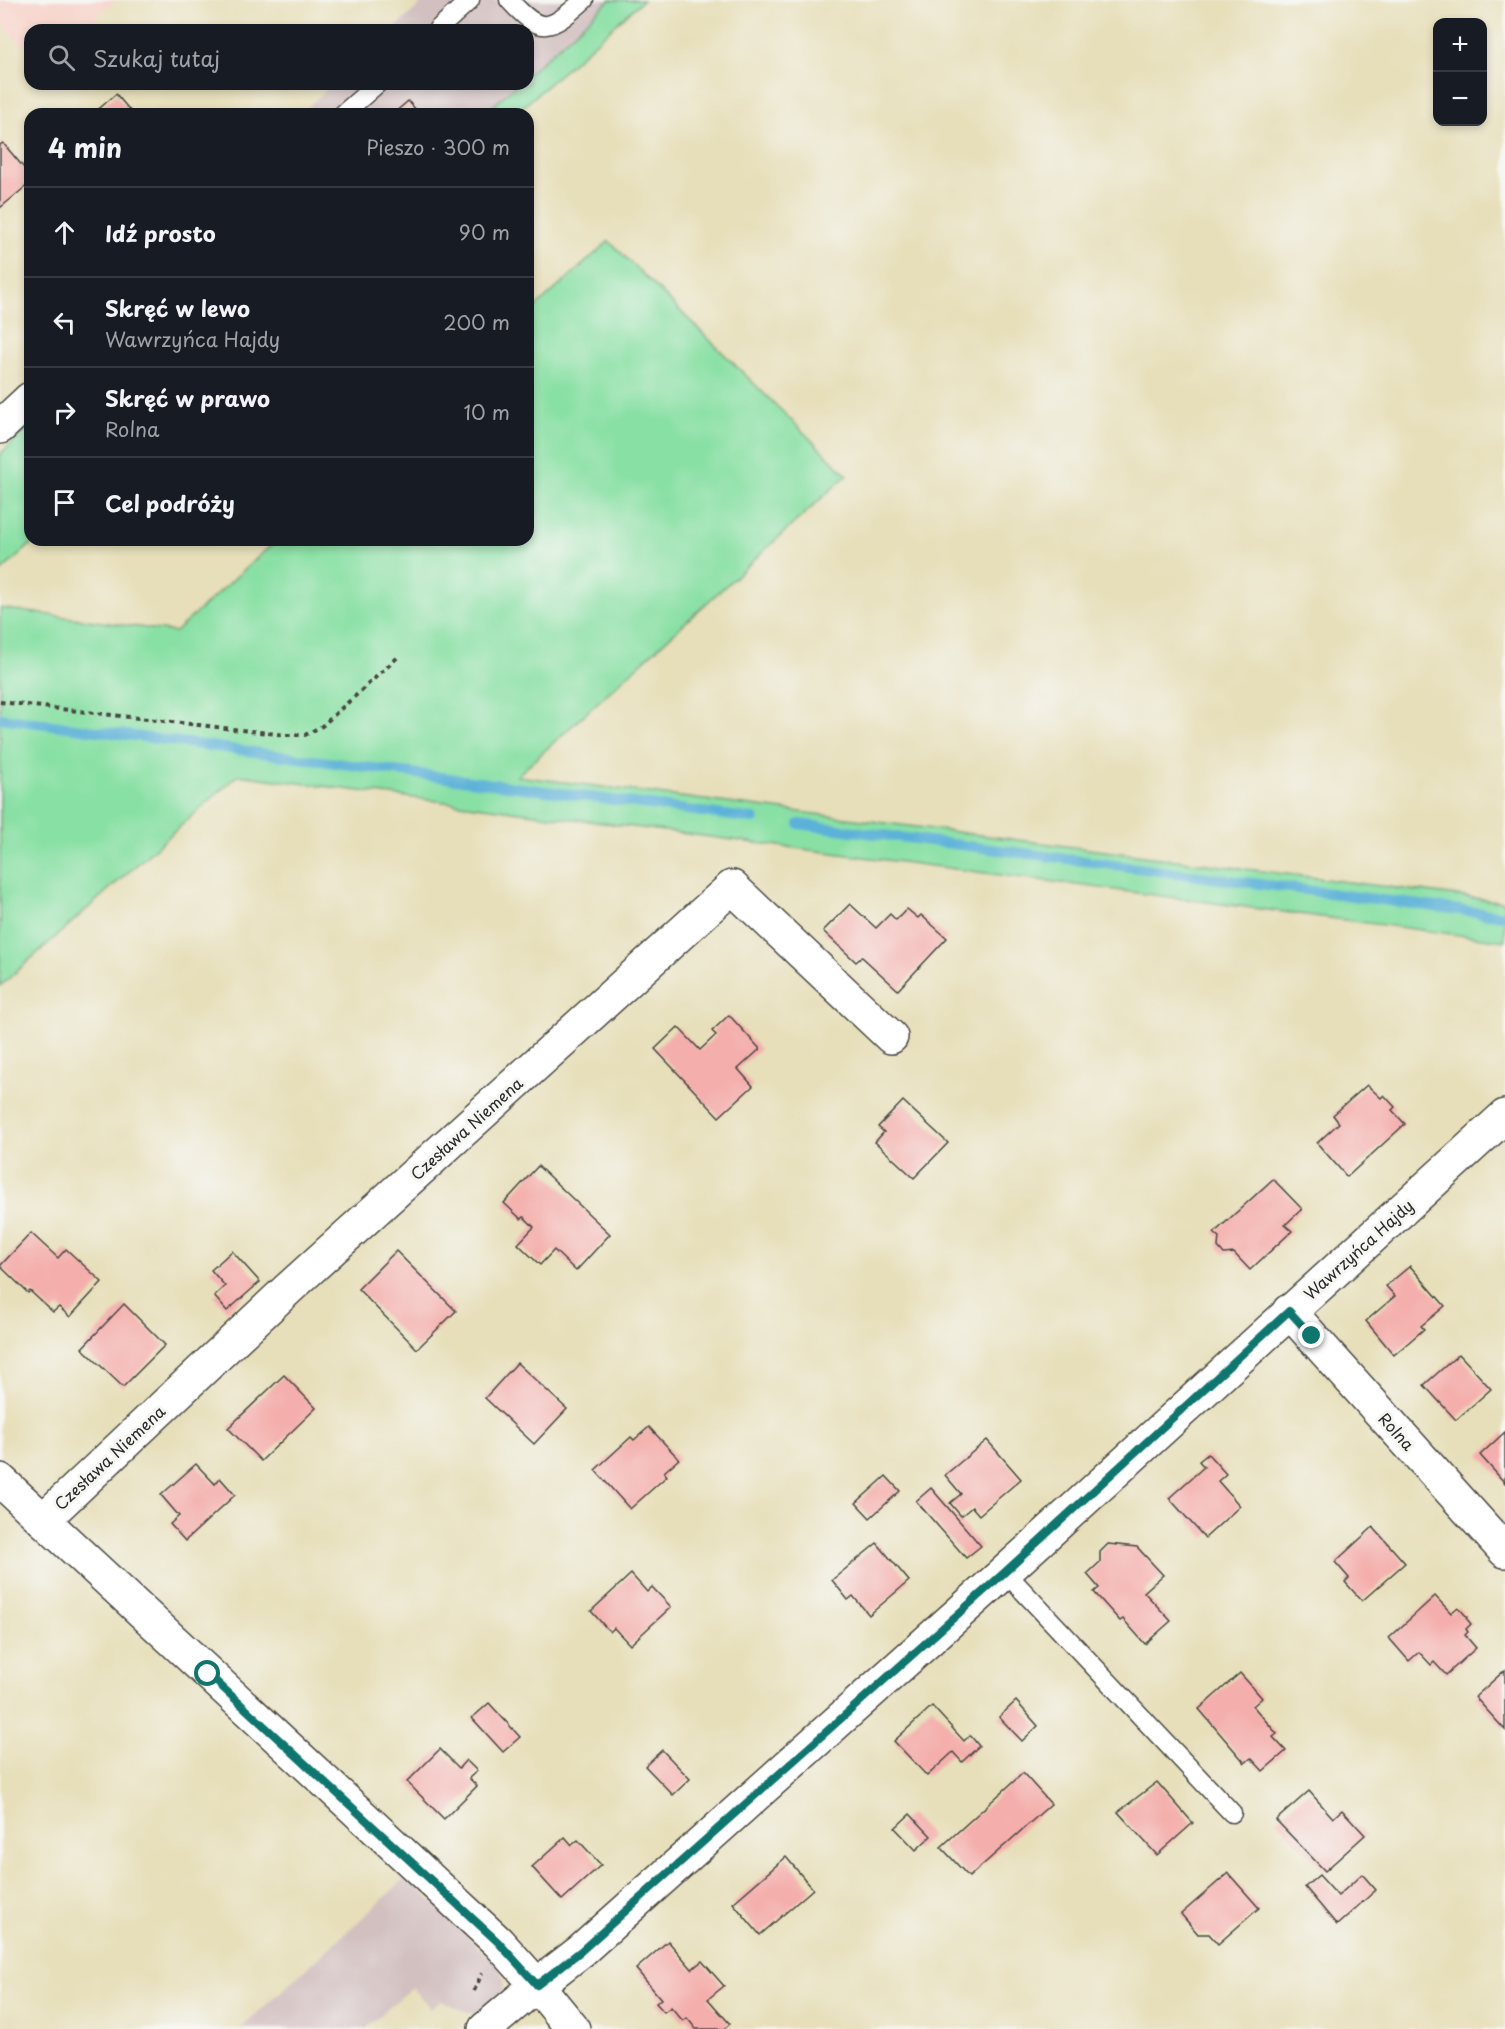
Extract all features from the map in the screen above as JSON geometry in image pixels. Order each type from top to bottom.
[{"type":"street","points":[[0,427],[24,405]]},
{"type":"street","name":"Czesława Niemena","points":[[43,1520],[287,1290],[732,887],[891,1037]]},
{"type":"street","name":"Wawrzyńca Hajdy","points":[[485,2029],[581,1951],[1005,1572],[1505,1116]]},
{"type":"street","name":"Rolna","points":[[1289,1311],[1505,1551]]},
{"type":"street","points":[[0,1480],[498,1942],[573,2029]]},
{"type":"lane","points":[[443,24],[470,0]]},
{"type":"lane","points":[[509,0],[526,18],[542,25],[551,25],[584,0]]},
{"type":"lane","points":[[350,108],[369,90]]},
{"type":"lane","points":[[1005,1572],[1232,1813]]},
{"type":"path","points":[[0,702],[285,735],[305,735],[322,726],[398,657]]},
{"type":"shaded area","points":[[0,0],[116,0],[89,24],[24,24],[24,47],[0,21]]},
{"type":"shaded area","points":[[418,0],[610,0],[534,69],[534,24],[399,24],[421,4]]},
{"type":"shaded area","points":[[326,90],[510,90],[491,108],[307,108]]},
{"type":"shaded area","points":[[407,1877],[499,1967],[504,1979],[503,1992],[477,2016],[441,2001],[431,2009],[412,1987],[365,2029],[240,2029]]},
{"type":"green space","points":[[610,0],[643,0],[522,108],[491,108],[510,90],[534,90],[534,69]]},
{"type":"green space","points":[[609,241],[847,475],[517,776],[1505,902],[1505,941],[238,775],[0,986],[0,608],[175,632],[270,546],[534,546],[534,309]]},
{"type":"green space","points":[[24,432],[24,546],[29,546],[0,572],[0,454]]},
{"type":"building","points":[[116,94],[128,108],[100,108]]},
{"type":"building","points":[[408,101],[414,108],[400,108]]},
{"type":"building","points":[[3,143],[24,168],[24,188],[0,208],[0,145]]},
{"type":"building","points":[[850,904],[876,928],[890,914],[896,920],[907,909],[918,918],[921,915],[947,938],[898,990],[862,957],[856,962],[823,931]]},
{"type":"building","points":[[729,1015],[760,1049],[738,1069],[753,1086],[719,1117],[655,1049],[678,1027],[700,1050],[716,1035],[712,1031]]},
{"type":"building","points":[[1367,1085],[1381,1098],[1384,1095],[1395,1107],[1392,1110],[1405,1124],[1347,1177],[1317,1143],[1339,1123],[1333,1115]]},
{"type":"building","points":[[903,1101],[948,1143],[914,1178],[875,1142],[884,1132],[878,1127]]},
{"type":"building","points":[[538,1166],[610,1234],[576,1271],[554,1250],[540,1265],[518,1244],[534,1227],[524,1217],[521,1219],[504,1203]]},
{"type":"building","points":[[1273,1179],[1302,1209],[1285,1225],[1292,1231],[1250,1270],[1234,1253],[1224,1254],[1218,1247],[1219,1237],[1214,1233]]},
{"type":"building","points":[[31,1233],[58,1258],[66,1249],[102,1282],[70,1317],[59,1307],[53,1312],[30,1291],[28,1293],[0,1266]]},
{"type":"building","points":[[232,1251],[260,1282],[227,1311],[214,1296],[225,1286],[211,1270]]},
{"type":"building","points":[[396,1251],[456,1311],[417,1349],[358,1289]]},
{"type":"building","points":[[1410,1266],[1445,1306],[1421,1326],[1424,1329],[1394,1355],[1366,1321],[1395,1296],[1386,1286]]},
{"type":"building","points":[[124,1304],[165,1345],[123,1387],[82,1348]]},
{"type":"building","points":[[1459,1354],[1491,1389],[1456,1420],[1424,1385]]},
{"type":"building","points":[[517,1363],[567,1409],[534,1444],[485,1398]]},
{"type":"building","points":[[284,1375],[316,1408],[261,1461],[228,1428]]},
{"type":"building","points":[[649,1427],[679,1459],[664,1472],[667,1476],[630,1509],[595,1470],[631,1437],[634,1440]]},
{"type":"building","points":[[1505,1432],[1505,1483],[1480,1455]]},
{"type":"building","points":[[987,1440],[1021,1479],[979,1515],[972,1507],[961,1516],[950,1503],[961,1494],[945,1475]]},
{"type":"building","points":[[1208,1454],[1226,1474],[1218,1481],[1240,1506],[1205,1538],[1169,1498],[1204,1467],[1199,1461]]},
{"type":"building","points":[[196,1464],[215,1484],[220,1478],[235,1495],[185,1541],[170,1524],[179,1516],[161,1495]]},
{"type":"building","points":[[886,1476],[900,1491],[870,1518],[856,1503]]},
{"type":"building","points":[[931,1488],[981,1546],[966,1558],[916,1501]]},
{"type":"building","points":[[1373,1527],[1405,1563],[1362,1601],[1345,1582],[1349,1578],[1335,1562]]},
{"type":"building","points":[[877,1543],[909,1581],[869,1615],[853,1596],[848,1600],[832,1580]]},
{"type":"building","points":[[1108,1544],[1137,1547],[1163,1575],[1144,1592],[1171,1621],[1145,1644],[1094,1592],[1099,1588],[1087,1574],[1100,1562],[1100,1552]]},
{"type":"building","points":[[631,1574],[647,1592],[652,1587],[671,1607],[630,1645],[614,1628],[610,1632],[591,1611]]},
{"type":"building","points":[[1435,1596],[1451,1613],[1458,1607],[1467,1617],[1471,1624],[1466,1629],[1468,1632],[1465,1635],[1476,1648],[1446,1675],[1434,1662],[1431,1665],[1419,1652],[1409,1661],[1389,1638]]},
{"type":"building","points":[[1505,1670],[1505,1730],[1475,1697]]},
{"type":"building","points":[[1240,1673],[1262,1698],[1253,1706],[1277,1734],[1273,1737],[1286,1751],[1263,1771],[1251,1758],[1245,1763],[1199,1709]]},
{"type":"building","points":[[1016,1701],[1038,1726],[1022,1741],[999,1717]]},
{"type":"building","points":[[489,1703],[520,1737],[503,1752],[472,1718]]},
{"type":"building","points":[[932,1706],[964,1741],[970,1735],[979,1746],[962,1762],[953,1752],[927,1776],[894,1741]]},
{"type":"building","points":[[440,1749],[459,1768],[466,1760],[477,1771],[469,1778],[477,1786],[444,1819],[407,1782]]},
{"type":"building","points":[[662,1750],[690,1779],[673,1795],[645,1766]]},
{"type":"building","points":[[1023,1773],[1051,1804],[969,1877],[941,1847]]},
{"type":"building","points":[[1157,1782],[1193,1823],[1157,1855],[1118,1812]]},
{"type":"building","points":[[1309,1791],[1333,1818],[1342,1810],[1365,1835],[1325,1871],[1276,1820]]},
{"type":"building","points":[[910,1814],[931,1836],[916,1850],[895,1828]]},
{"type":"building","points":[[565,1837],[572,1845],[578,1840],[601,1865],[562,1900],[532,1867]]},
{"type":"building","points":[[786,1857],[813,1889],[760,1935],[733,1903]]},
{"type":"building","points":[[1228,1873],[1259,1908],[1218,1944],[1209,1934],[1198,1934],[1181,1914]]},
{"type":"building","points":[[1362,1874],[1376,1890],[1337,1925],[1305,1887],[1319,1875],[1338,1896]]},
{"type":"building","points":[[668,1941],[692,1969],[702,1961],[724,1986],[708,1999],[730,2024],[724,2029],[696,2029],[687,2018],[683,2021],[671,2007],[664,2012],[656,2003],[661,1999],[636,1969]]},
{"type":"waterway","points":[[0,718],[754,819]]},
{"type":"waterway","points":[[799,824],[1505,916]]},
{"type":"route","points":[[208,1674],[498,1942],[537,1985],[581,1951],[1005,1572],[1289,1311],[1312,1336]]}]
